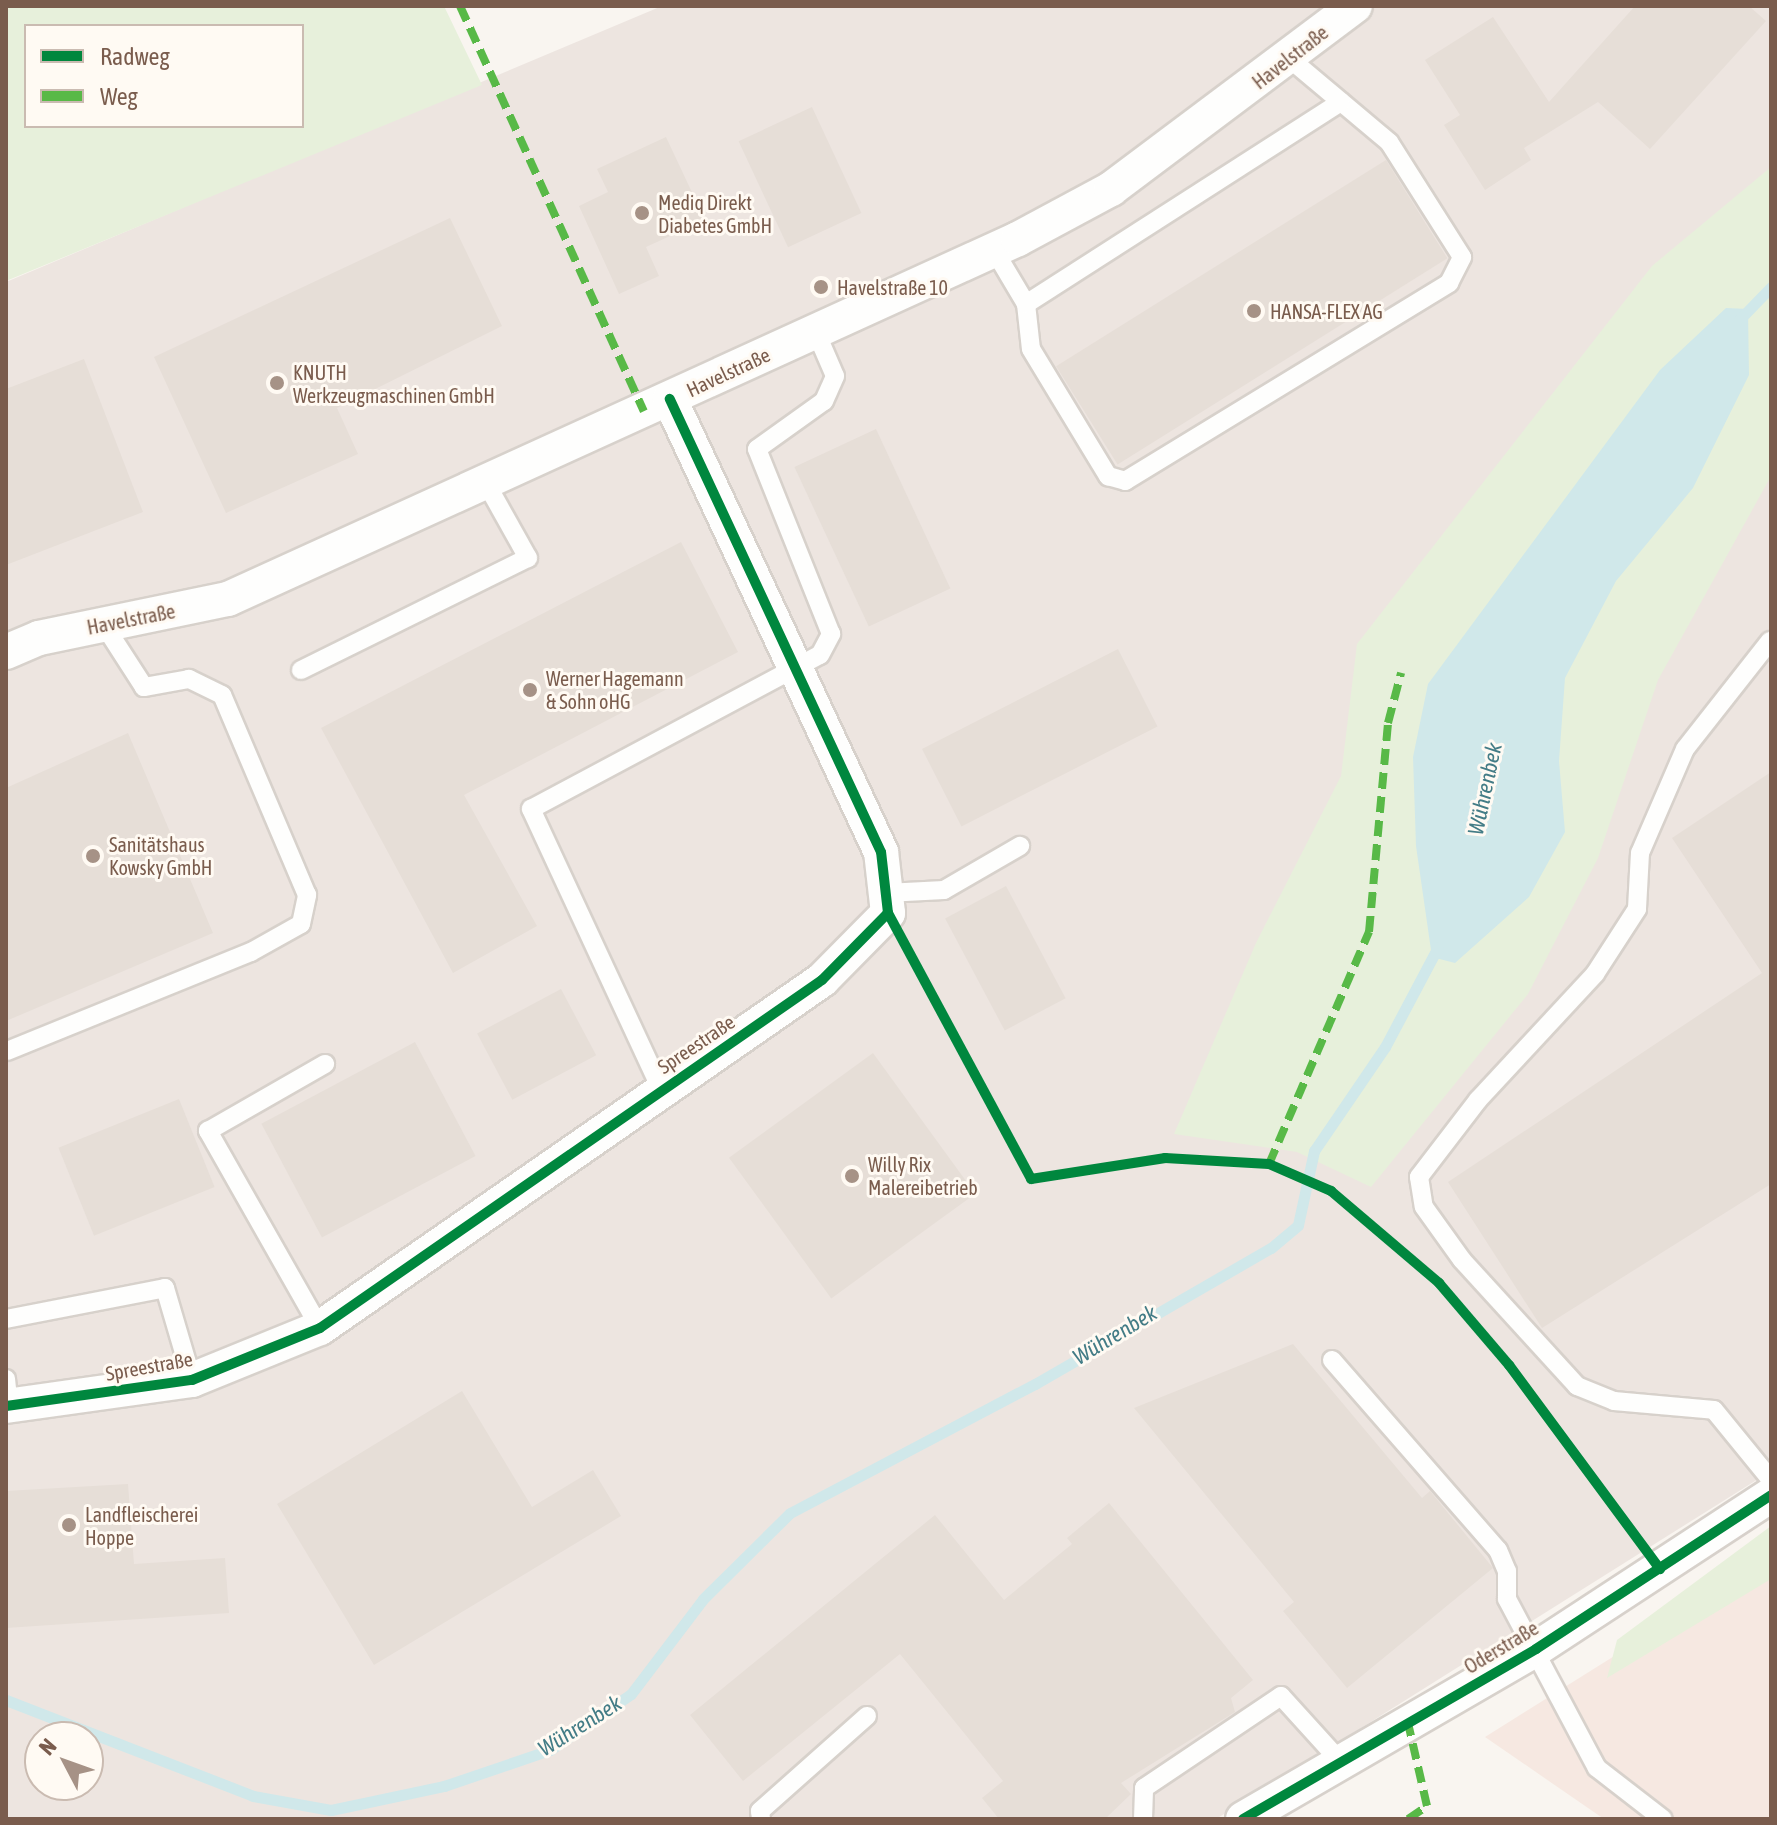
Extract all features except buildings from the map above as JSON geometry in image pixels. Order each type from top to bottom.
[{"type":"street","name":"Havelstraße","points":[[6,652],[39,638],[228,599],[994,250],[1111,189],[1355,6]]},
{"type":"street","name":"Spreestraße","points":[[7,1397],[192,1380],[320,1328],[822,980],[888,913],[881,852],[670,399]]},
{"type":"street","name":"Oderstraße","points":[[1243,1819],[1339,1760],[1536,1649],[1771,1495]]},
{"type":"lane","points":[[994,250],[1026,304],[1031,349],[1108,476],[1125,481],[1449,283],[1462,257],[1389,142],[1289,58]]},
{"type":"lane","points":[[1026,304],[1341,102]]},
{"type":"lane","points":[[661,1089],[531,809],[794,666],[820,655],[831,634],[757,449],[824,401],[835,376],[816,332]]},
{"type":"lane","points":[[301,670],[528,558],[486,483]]},
{"type":"lane","points":[[7,1051],[251,952],[301,924],[307,895],[222,695],[189,679],[144,687],[104,625]]},
{"type":"lane","points":[[1770,641],[1685,749],[1640,853],[1637,909],[1595,974],[1478,1100],[1419,1177],[1424,1207],[1462,1260],[1577,1386],[1614,1401],[1714,1410],[1771,1480]]},
{"type":"lane","points":[[886,893],[944,890],[1020,846]]},
{"type":"lane","points":[[320,1328],[208,1131],[325,1064]]},
{"type":"lane","points":[[6,1319],[165,1288],[192,1380]]},
{"type":"lane","points":[[1332,1360],[1498,1550],[1507,1571],[1507,1599],[1536,1649],[1575,1736],[1597,1768],[1663,1819]]},
{"type":"lane","points":[[1143,1819],[1144,1788],[1281,1696],[1339,1760]]},
{"type":"lane","points":[[761,1819],[760,1811],[867,1716]]},
{"type":"shaded area","points":[[662,6],[1771,6],[1771,1471],[1216,1819],[6,1819],[6,282]]},
{"type":"shaded area","points":[[1771,1558],[1771,1819],[1604,1819],[1485,1737]]},
{"type":"green space","points":[[6,6],[444,6],[482,85],[6,281]]},
{"type":"green space","points":[[1771,167],[1771,476],[1658,680],[1598,858],[1528,994],[1371,1187],[1297,1152],[1174,1134],[1256,943],[1341,776],[1357,644],[1652,266]]},
{"type":"green space","points":[[1771,1526],[1771,1579],[1607,1678],[1617,1640]]},
{"type":"water","points":[[1726,308],[1748,309],[1749,375],[1693,488],[1616,581],[1565,678],[1559,761],[1565,832],[1529,897],[1455,963],[1432,957],[1416,846],[1413,757],[1428,684],[1660,370]]},
{"type":"waterway","name":"Wührenbek","points":[[1738,321],[1771,287]]},
{"type":"waterway","name":"Wührenbek","points":[[6,1700],[253,1796],[331,1810],[444,1786],[550,1750],[631,1694],[703,1599],[790,1513],[1035,1384],[1271,1248],[1298,1225],[1314,1151],[1385,1047],[1438,947]]},
{"type":"marked path","points":[[460,6],[644,411]]},
{"type":"marked path","points":[[1269,1164],[1369,932],[1388,723],[1401,673]]},
{"type":"marked path","points":[[1408,1723],[1427,1806],[1408,1819]]},
{"type":"cycle path","points":[[6,1406],[192,1380],[320,1328],[822,980],[888,913],[881,852],[670,399]]},
{"type":"cycle path","points":[[888,913],[1031,1179],[1165,1158],[1269,1164],[1331,1191],[1439,1283],[1509,1365],[1660,1569]]},
{"type":"cycle path","points":[[1243,1819],[1536,1649],[1771,1495]]},
{"type":"place","name":"Mediq Direkt Diabetes GmbH","points":[[642,213]]},
{"type":"place","name":"Havelstraße 10","points":[[821,287]]},
{"type":"place","name":"HANSA-FLEX AG","points":[[1254,311]]},
{"type":"place","name":"KNUTH Werkzeugmaschinen GmbH","points":[[277,383]]},
{"type":"place","name":"Werner Hagemann & Sohn oHG","points":[[530,690]]},
{"type":"place","name":"Sanitätshaus Kowsky GmbH","points":[[93,856]]},
{"type":"place","name":"Willy Rix Malereibetrieb","points":[[852,1176]]},
{"type":"place","name":"Landfleischerei Hoppe","points":[[69,1525]]}]
